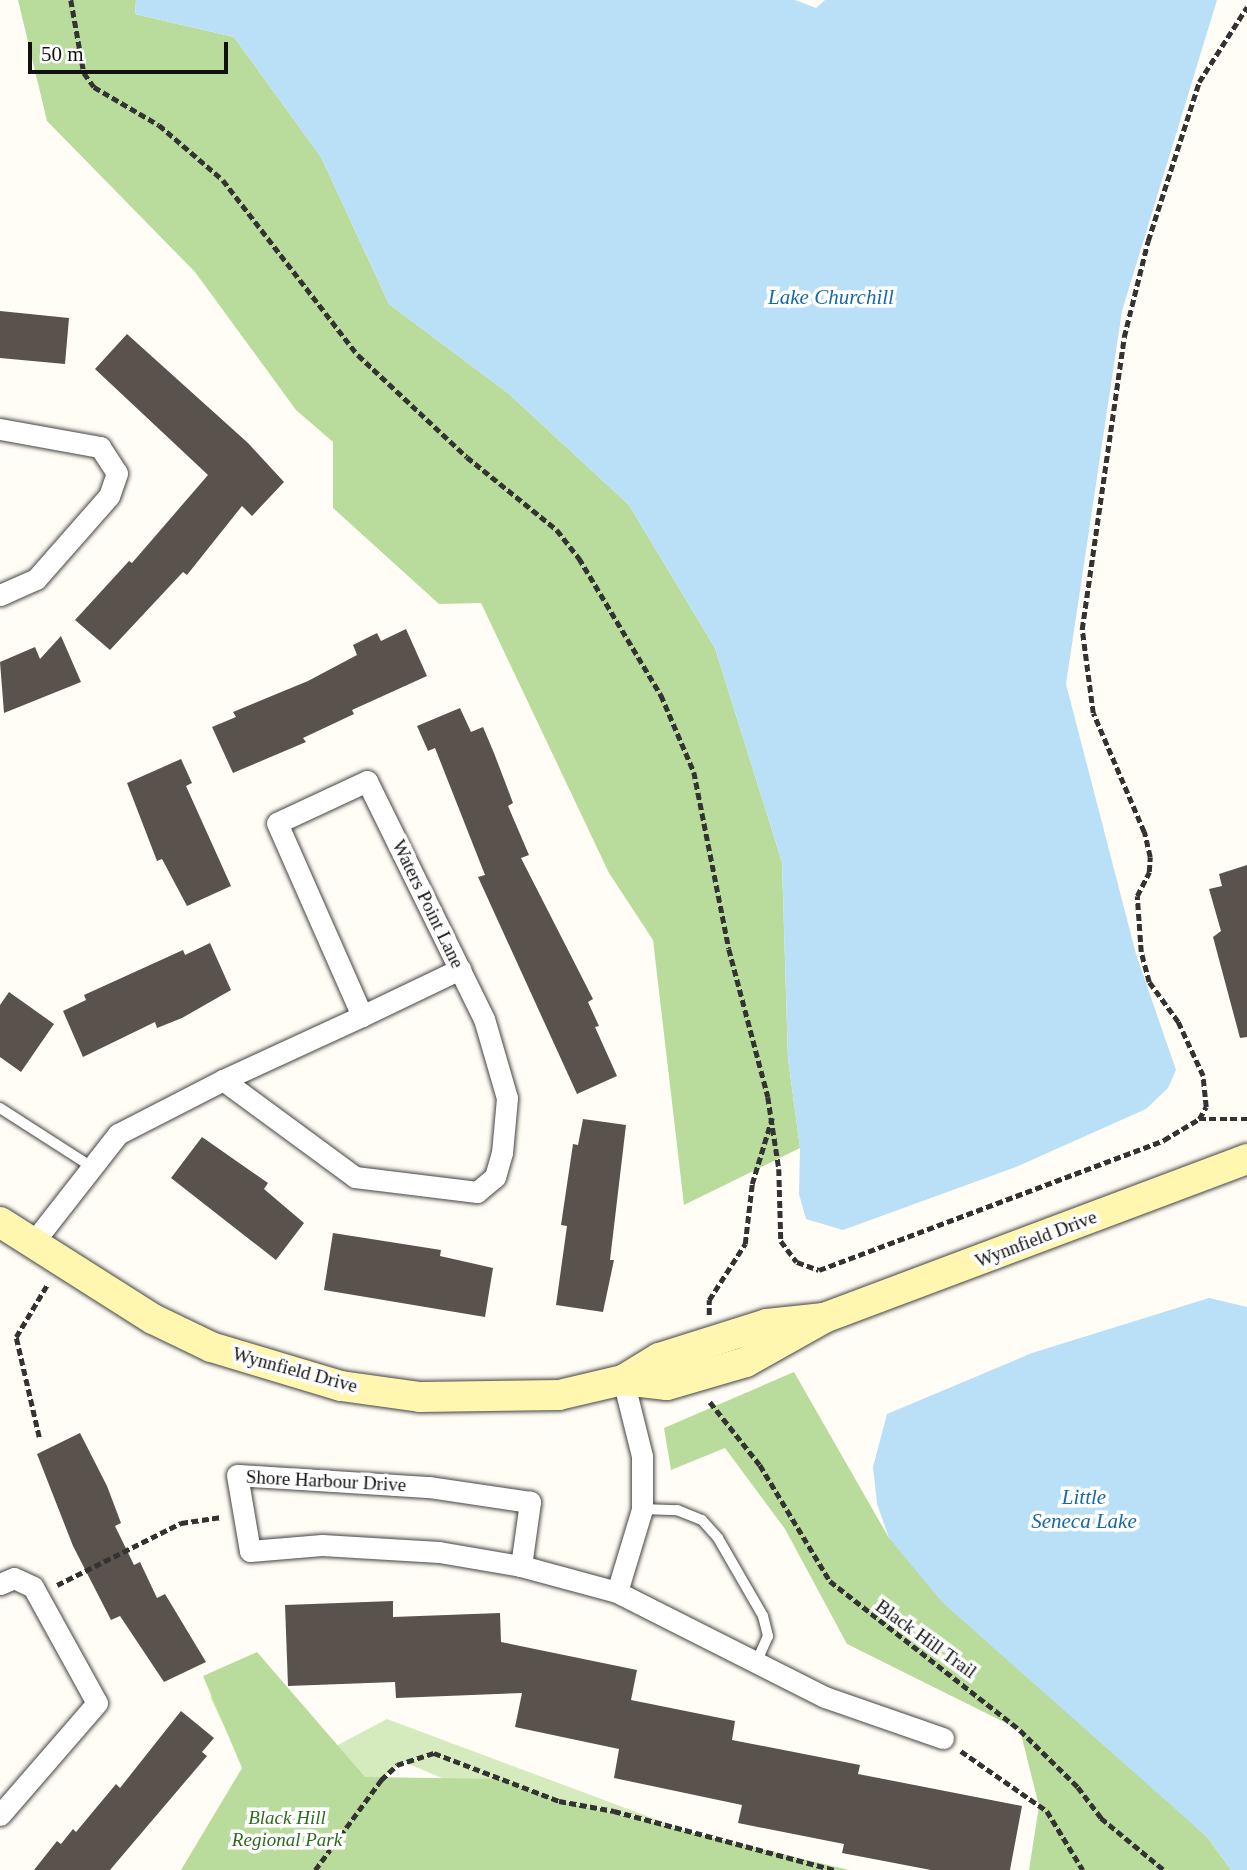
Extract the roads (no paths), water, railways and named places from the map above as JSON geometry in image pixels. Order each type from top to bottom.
[{"type":"street","points":[[0,429],[100,447],[117,473],[108,496],[36,579],[0,595]]},
{"type":"street","name":"Waters Point Lane","points":[[223,1080],[355,1177],[477,1192],[495,1177],[502,1153],[507,1098],[484,1019],[367,781],[276,822],[362,1016]]},
{"type":"street","points":[[32,1244],[118,1134],[223,1080],[460,970]]},
{"type":"street","name":"Wynnfield Drive","points":[[623,1380],[704,1387],[824,1318],[1247,1159]]},
{"type":"street","name":"Wynnfield Drive","points":[[0,1223],[152,1320],[211,1347],[341,1386],[421,1397],[486,1399],[559,1395],[623,1380],[659,1358],[767,1324],[824,1318]]},
{"type":"street","points":[[617,1592],[642,1508],[642,1456],[623,1380]]},
{"type":"street","name":"Shore Harbour Drive","points":[[521,1566],[530,1502],[428,1487],[237,1475],[250,1551],[322,1545],[439,1552],[521,1566],[617,1592],[825,1697],[943,1738]]},
{"type":"street","points":[[0,1584],[14,1578],[33,1587],[97,1703],[0,1815]]},
{"type":"lane","points":[[0,1108],[92,1167]]},
{"type":"lane","points":[[642,1508],[677,1510],[702,1520],[718,1538],[763,1616],[768,1636],[756,1663]]},
{"type":"water","name":"Lake Churchill","points":[[136,0],[795,0],[816,8],[825,0],[1217,0],[1122,311],[1066,684],[1136,954],[1176,1070],[1168,1088],[1146,1109],[1016,1167],[843,1230],[806,1219],[799,1194],[800,1148],[788,1058],[782,862],[715,648],[629,505],[508,393],[389,304],[321,157],[234,37],[135,14]]},
{"type":"water","name":"Little Seneca Lake","points":[[1209,1298],[1247,1307],[1247,1870],[1231,1870],[1208,1838],[942,1602],[889,1538],[877,1504],[873,1467],[887,1414],[1032,1353]]},
{"type":"park label","name":"Black Hill Regional Park","points":[[287,1829]]}]
